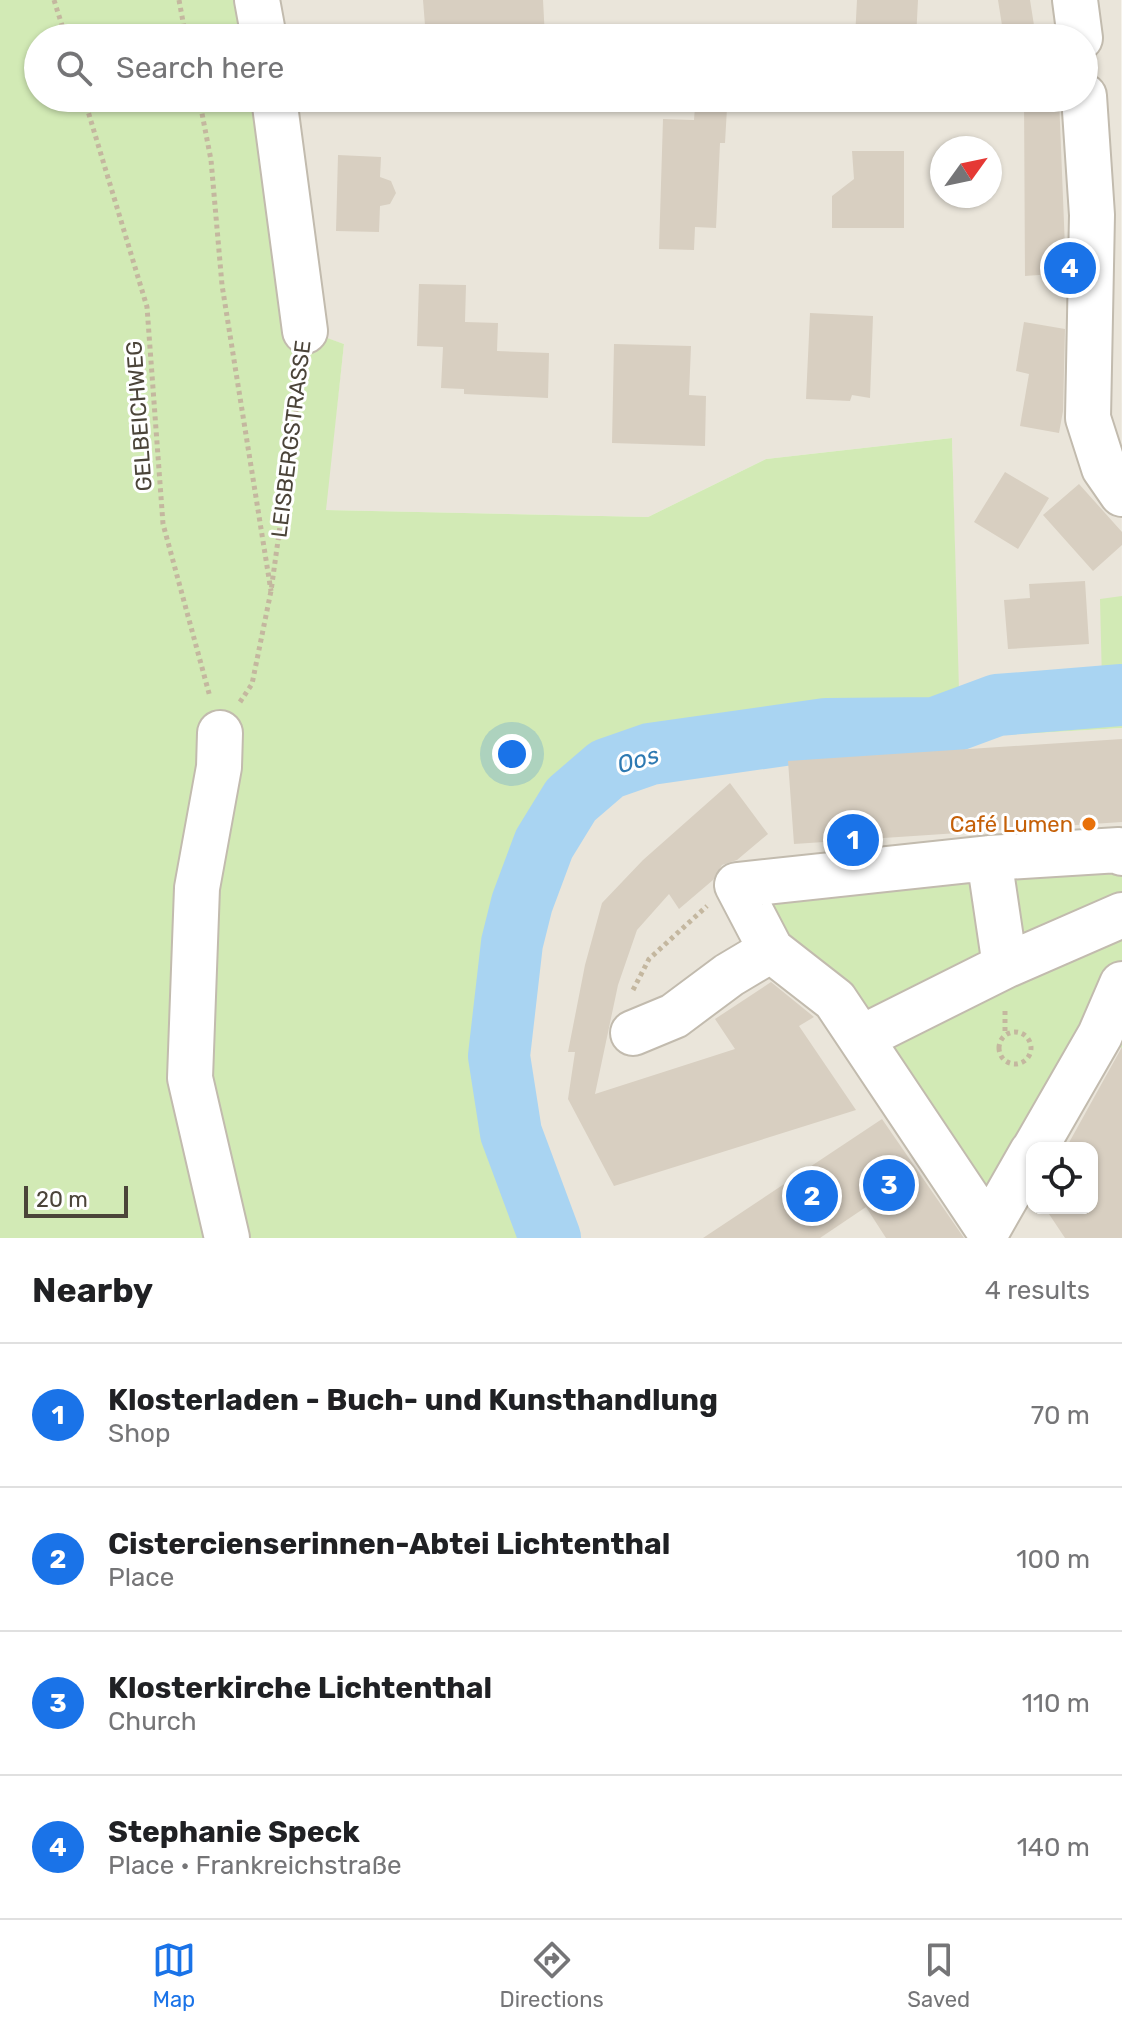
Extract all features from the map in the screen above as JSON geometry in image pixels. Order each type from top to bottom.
[{"type":"street","points":[[257,0],[261,24]]},
{"type":"street","points":[[1075,0],[1078,24]]},
{"type":"street","name":"LEISBERGSTRASSE","points":[[276,112],[305,331]]},
{"type":"street","points":[[1085,112],[1092,215],[1088,418],[1104,468],[1122,494]]},
{"type":"street","points":[[220,733],[219,767],[197,888],[190,1078],[227,1238]]},
{"type":"street","points":[[1026,1162],[988,1229],[835,1000],[771,950],[737,885],[989,858],[1119,850],[1122,853]]},
{"type":"street","points":[[989,858],[1005,966]]},
{"type":"street","points":[[861,1038],[1005,966],[1122,915]]},
{"type":"street","points":[[633,1033],[674,1016],[729,975],[771,950]]},
{"type":"street","points":[[1038,1142],[1100,1035],[1122,984]]},
{"type":"path","points":[[54,0],[62,24]]},
{"type":"path","points":[[179,0],[183,24]]},
{"type":"path","name":"GELBEICHWEG","points":[[88,112],[147,307],[163,524],[220,733]]},
{"type":"path","points":[[202,112],[211,160],[222,285],[271,591]]},
{"type":"path","name":"LEISBERGSTRASSE","points":[[252,684],[271,591],[297,419],[305,331]]},
{"type":"path","points":[[633,1033],[633,987],[649,959],[696,914],[737,885]]},
{"type":"path","points":[[1018,1031],[1030,1039],[1031,1052],[1025,1062],[1013,1065],[1002,1057],[999,1046],[1005,1034],[1018,1031]]},
{"type":"shaded area","points":[[257,0],[1121,0],[1122,681],[958,691],[952,438],[766,459],[648,517],[325,510],[344,344],[305,331],[276,112],[1098,112],[1098,24],[261,24]]},
{"type":"shaded area","points":[[1122,728],[1122,1238],[564,1238],[524,1133],[512,1042],[537,891],[574,812],[617,777],[681,758],[815,746]]},
{"type":"green space","points":[[0,0],[257,0],[261,24],[24,24],[24,112],[276,112],[305,330],[344,344],[326,510],[648,517],[766,459],[952,438],[959,690],[1102,683],[1100,599],[1122,596],[1122,728],[815,746],[681,758],[617,777],[574,812],[537,891],[512,1042],[524,1133],[564,1238],[0,1238]]},
{"type":"green space","points":[[1122,854],[1122,1048],[1101,1035],[1039,1142],[1026,1142],[1026,1164],[988,1229],[755,889]]},
{"type":"building","points":[[423,0],[543,0],[544,24],[425,24]]},
{"type":"building","points":[[857,0],[918,0],[917,24],[856,24]]},
{"type":"building","points":[[998,0],[1030,0],[1034,24],[1002,24]]},
{"type":"building","points":[[695,112],[727,112],[725,143],[720,143],[716,228],[695,227],[694,250],[659,249],[663,119],[694,120]]},
{"type":"building","points":[[1024,112],[1060,112],[1066,273],[1025,276]]},
{"type":"building","points":[[852,151],[904,151],[904,228],[832,228],[832,196],[854,179]]},
{"type":"building","points":[[338,155],[381,157],[380,177],[391,181],[396,193],[390,204],[380,206],[379,232],[336,231]]},
{"type":"building","points":[[419,284],[466,285],[465,322],[498,323],[497,351],[549,353],[548,398],[464,394],[464,389],[441,388],[443,347],[417,346]]},
{"type":"building","points":[[810,313],[873,316],[870,398],[852,395],[850,401],[806,399]]},
{"type":"building","points":[[1024,322],[1065,329],[1063,411],[1059,433],[1020,426],[1029,374],[1016,371]]},
{"type":"building","points":[[614,344],[691,346],[689,395],[706,396],[705,446],[612,443]]},
{"type":"building","points":[[1005,472],[1049,498],[1018,549],[974,522]]},
{"type":"building","points":[[1079,484],[1122,532],[1122,545],[1093,571],[1043,515]]},
{"type":"building","points":[[1085,581],[1089,644],[1008,649],[1004,600],[1030,598],[1029,584]]},
{"type":"building","points":[[1122,739],[1122,822],[794,844],[788,761]]},
{"type":"building","points":[[730,783],[768,834],[737,860],[722,865],[713,880],[679,909],[669,894],[637,930],[618,985],[595,1094],[735,1049],[715,1019],[771,982],[814,1017],[799,1026],[856,1110],[614,1186],[568,1099],[575,1052],[568,1052],[585,965],[602,903],[643,860]]},
{"type":"building","points":[[1122,1047],[1122,1238],[1065,1238],[1049,1214],[1098,1214],[1098,1142],[1069,1142]]},
{"type":"building","points":[[882,1119],[964,1238],[886,1238],[866,1207],[820,1238],[703,1238]]},
{"type":"waterway","name":"Oos","points":[[550,1238],[511,1133],[499,1056],[512,943],[522,903],[544,844],[571,800],[607,769],[650,754],[826,729],[935,728],[997,705],[1122,695]]},
{"type":"place","name":"Stephanie Speck","points":[[1070,268]]},
{"type":"place","name":"Café Lumen","points":[[1089,824]]},
{"type":"place","name":"Klosterladen - Buch- und Kunsthandlung","points":[[853,840]]},
{"type":"place","name":"Klosterkirche Lichtenthal","points":[[889,1185]]},
{"type":"place","name":"Cistercienserinnen-Abtei Lichtenthal","points":[[812,1196]]}]
